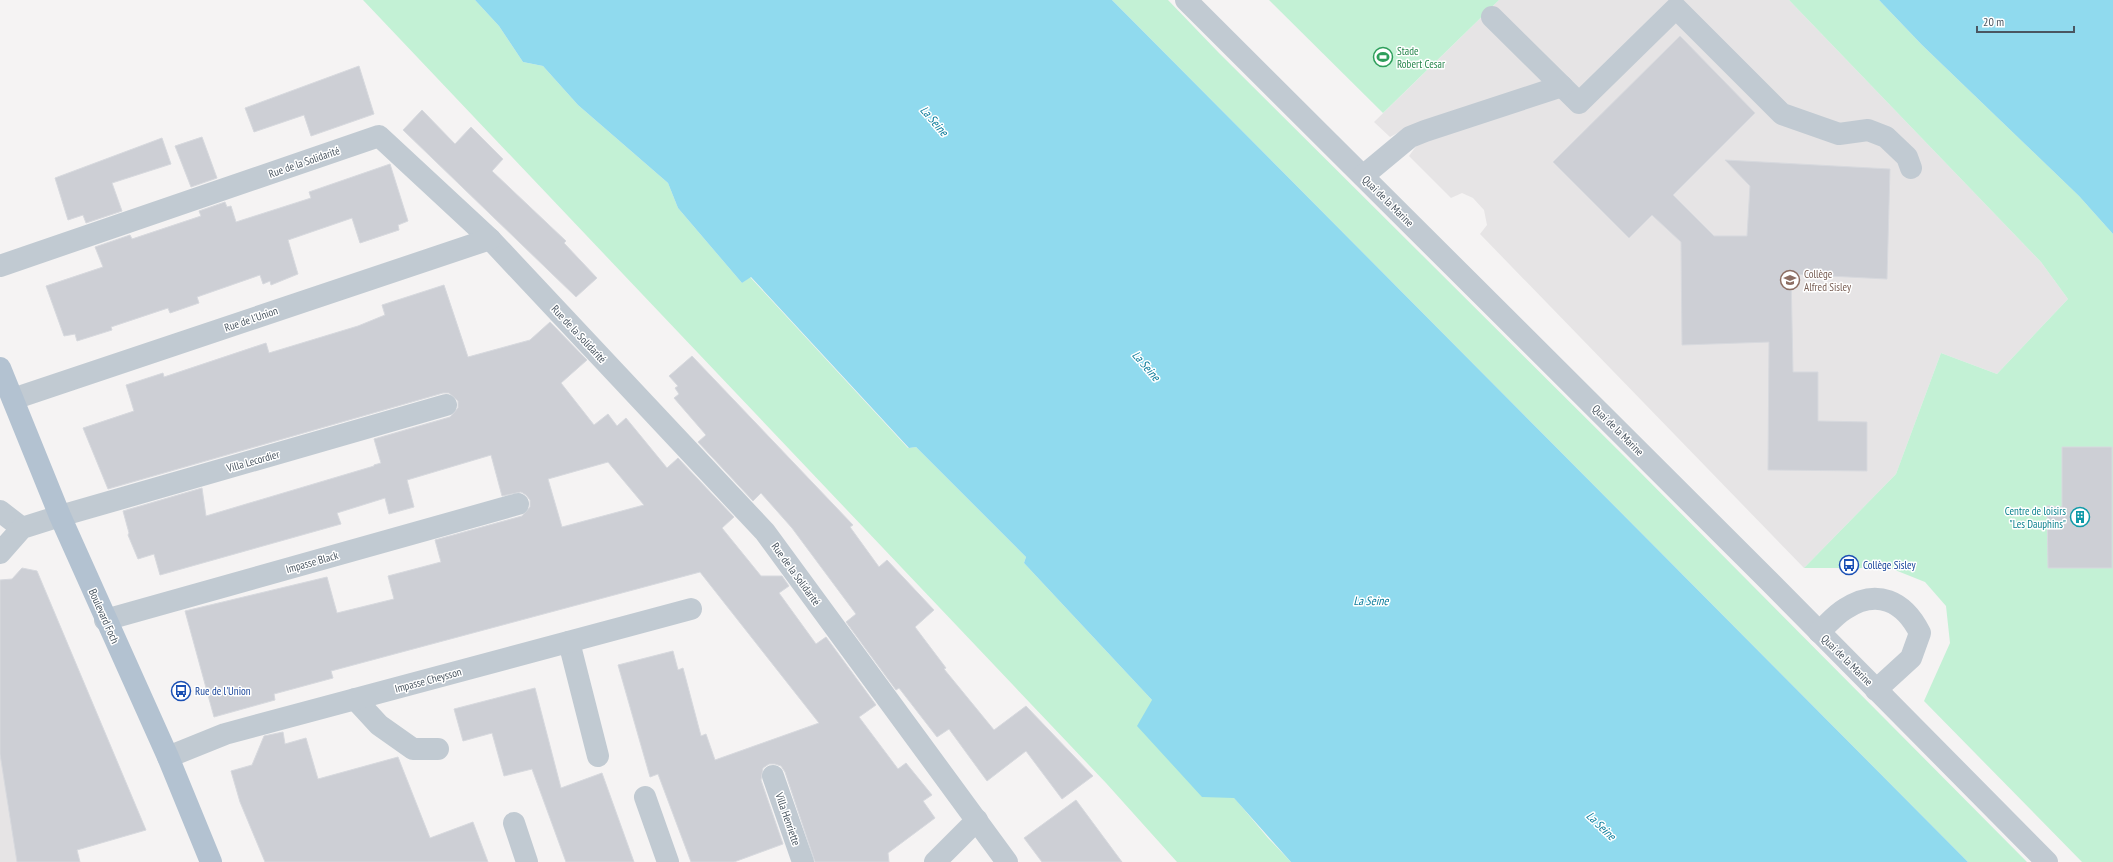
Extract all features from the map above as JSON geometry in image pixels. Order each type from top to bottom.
[{"type":"main road","name":"Boulevard Foch","points":[[0,368],[60,516],[105,620],[168,757],[211,862]]},
{"type":"street","name":"Quai de la Marine","points":[[1186,0],[1820,632],[2047,862]]},
{"type":"street","points":[[1492,18],[1579,103],[1676,8],[1782,114],[1839,134],[1868,130],[1886,137],[1907,157],[1911,168]]},
{"type":"street","points":[[1363,176],[1410,137],[1424,131],[1562,86]]},
{"type":"street","name":"Rue de la Solidarité","points":[[0,266],[379,136],[490,239],[765,532],[1007,862]]},
{"type":"street","name":"Rue de l'Union","points":[[13,399],[490,239]]},
{"type":"street","name":"Villa Lecordier","points":[[22,528],[446,405]]},
{"type":"street","name":"Impasse Black","points":[[105,620],[518,504]]},
{"type":"street","points":[[0,511],[22,528],[0,553]]},
{"type":"street","points":[[1820,632],[1844,609],[1861,601],[1879,598],[1897,604],[1912,617],[1920,632],[1910,658],[1876,690]]},
{"type":"street","name":"Impasse Cheysson","points":[[168,757],[225,734],[691,609]]},
{"type":"street","points":[[569,642],[598,756]]},
{"type":"street","points":[[354,700],[379,725],[413,749],[438,749]]},
{"type":"street","name":"Villa Henriette","points":[[773,776],[803,862]]},
{"type":"street","points":[[645,797],[668,862]]},
{"type":"street","points":[[935,862],[977,820]]},
{"type":"street","points":[[514,823],[528,862]]},
{"type":"shaded area","name":"Collège Alfred Sisley","points":[[1499,0],[1789,0],[2041,262],[2068,299],[1997,374],[1941,353],[1896,474],[1804,568],[1480,234],[1487,225],[1484,210],[1473,198],[1462,193],[1451,198],[1409,156],[1417,145],[1403,130],[1390,137],[1374,122]]},
{"type":"shaded area","points":[[0,677],[30,862],[0,862]]},
{"type":"green space","points":[[363,0],[475,0],[499,26],[523,62],[543,66],[578,105],[668,183],[678,208],[742,283],[750,277],[908,448],[916,447],[1026,557],[1024,563],[1152,700],[1268,838],[1291,862],[1177,862],[1106,783]]},
{"type":"green space","points":[[1112,0],[1168,0],[1219,53],[1623,455],[2027,862],[1968,862]]},
{"type":"green space","name":"Stade Robert Cesar","points":[[1269,0],[1499,0],[1383,113]]},
{"type":"green space","points":[[1789,0],[1879,0],[1922,45],[2079,196],[2113,234],[2113,862],[2082,862],[1924,701],[1950,643],[1946,606],[1925,582],[1890,568],[1804,568],[1896,474],[1941,353],[1997,374],[2068,299],[2041,262]]},
{"type":"water","name":"La Seine","points":[[475,0],[1112,0],[1968,862],[1291,862],[1234,798],[1202,797],[1137,726],[1152,700],[1024,563],[1026,557],[916,447],[909,448],[751,277],[742,283],[678,208],[668,183],[578,105],[543,66],[523,62],[499,26]]},
{"type":"water","points":[[1879,0],[2113,0],[2113,234],[2079,196],[1922,45]]},
{"type":"building","points":[[1680,36],[1755,113],[1673,195],[1714,236],[1747,236],[1750,186],[1725,160],[1890,169],[1887,279],[1791,274],[1793,372],[1818,372],[1818,421],[1867,422],[1867,471],[1768,470],[1769,342],[1682,345],[1681,242],[1652,215],[1629,238],[1553,162]]},
{"type":"building","points":[[359,66],[374,114],[311,136],[304,115],[254,132],[245,108]]},
{"type":"building","points":[[422,110],[455,144],[471,127],[503,159],[492,171],[566,241],[564,243],[597,278],[576,297],[403,130]]},
{"type":"building","points":[[202,137],[217,178],[191,187],[175,146]]},
{"type":"building","points":[[162,138],[171,164],[112,183],[122,211],[86,223],[83,215],[68,220],[55,178]]},
{"type":"building","points":[[390,164],[408,221],[398,225],[399,230],[360,243],[352,218],[288,240],[298,274],[271,285],[270,281],[263,284],[260,275],[197,297],[199,303],[170,313],[168,308],[111,327],[112,330],[77,341],[75,334],[64,336],[46,286],[103,267],[95,247],[130,235],[132,239],[201,216],[199,211],[225,202],[227,207],[231,206],[236,222],[311,198],[309,192]]},
{"type":"building","points":[[444,285],[468,357],[530,340],[550,322],[587,360],[561,383],[594,425],[608,414],[617,426],[626,418],[667,468],[678,458],[734,517],[722,528],[761,576],[782,576],[789,586],[779,593],[816,644],[826,637],[876,705],[859,717],[898,769],[906,763],[932,795],[923,801],[935,818],[888,853],[889,862],[815,862],[785,772],[781,766],[769,764],[763,768],[761,780],[783,844],[734,862],[691,862],[658,774],[650,777],[618,665],[673,651],[678,670],[683,668],[701,736],[706,734],[715,760],[819,723],[700,572],[331,671],[333,678],[274,694],[275,700],[214,717],[185,611],[327,577],[337,613],[394,599],[388,576],[441,562],[435,540],[522,516],[530,507],[530,500],[521,492],[502,496],[491,455],[407,480],[414,507],[389,514],[385,498],[337,513],[341,524],[160,575],[154,554],[138,559],[128,535],[129,533],[123,511],[202,488],[206,516],[374,466],[381,463],[374,439],[450,417],[458,408],[458,401],[449,393],[443,393],[108,489],[83,428],[134,411],[126,385],[163,373],[164,377],[266,343],[269,353],[358,326],[385,315],[382,305]],"holes":[[[608,462],[644,505],[562,527],[548,479]]]},
{"type":"building","points":[[692,356],[853,525],[850,527],[879,567],[887,560],[934,610],[915,627],[946,668],[944,669],[994,730],[1026,706],[1093,776],[1062,799],[1026,751],[987,781],[949,729],[937,737],[899,688],[896,690],[846,622],[856,614],[792,528],[761,493],[753,501],[698,442],[706,435],[674,398],[679,394],[675,388],[678,386],[669,376]]},
{"type":"building","name":"Centre de loisirs \"Les Dauphins\"","points":[[2062,447],[2112,447],[2112,568],[2048,568],[2047,506],[2062,507]]},
{"type":"building","points":[[22,568],[37,571],[146,830],[77,850],[80,862],[17,862],[0,754],[0,580],[12,579]]},
{"type":"building","points":[[535,688],[561,788],[602,773],[634,862],[566,862],[532,769],[504,776],[492,733],[463,741],[454,709]]},
{"type":"building","points":[[283,732],[285,744],[306,738],[318,779],[398,757],[430,838],[473,822],[488,862],[265,862],[240,802],[231,771],[252,765],[264,736]]},
{"type":"building","points":[[1076,800],[1122,862],[1042,862],[1024,838]]},
{"type":"place","name":"Stade Robert Cesar","points":[[1383,57]]},
{"type":"place","name":"Collège Alfred Sisley","points":[[1790,280]]},
{"type":"place","name":"Centre de loisirs \"Les Dauphins\"","points":[[2080,517]]},
{"type":"place","name":"Collège Sisley","points":[[1849,565]]},
{"type":"place","name":"Rue de l'Union","points":[[181,691]]}]
